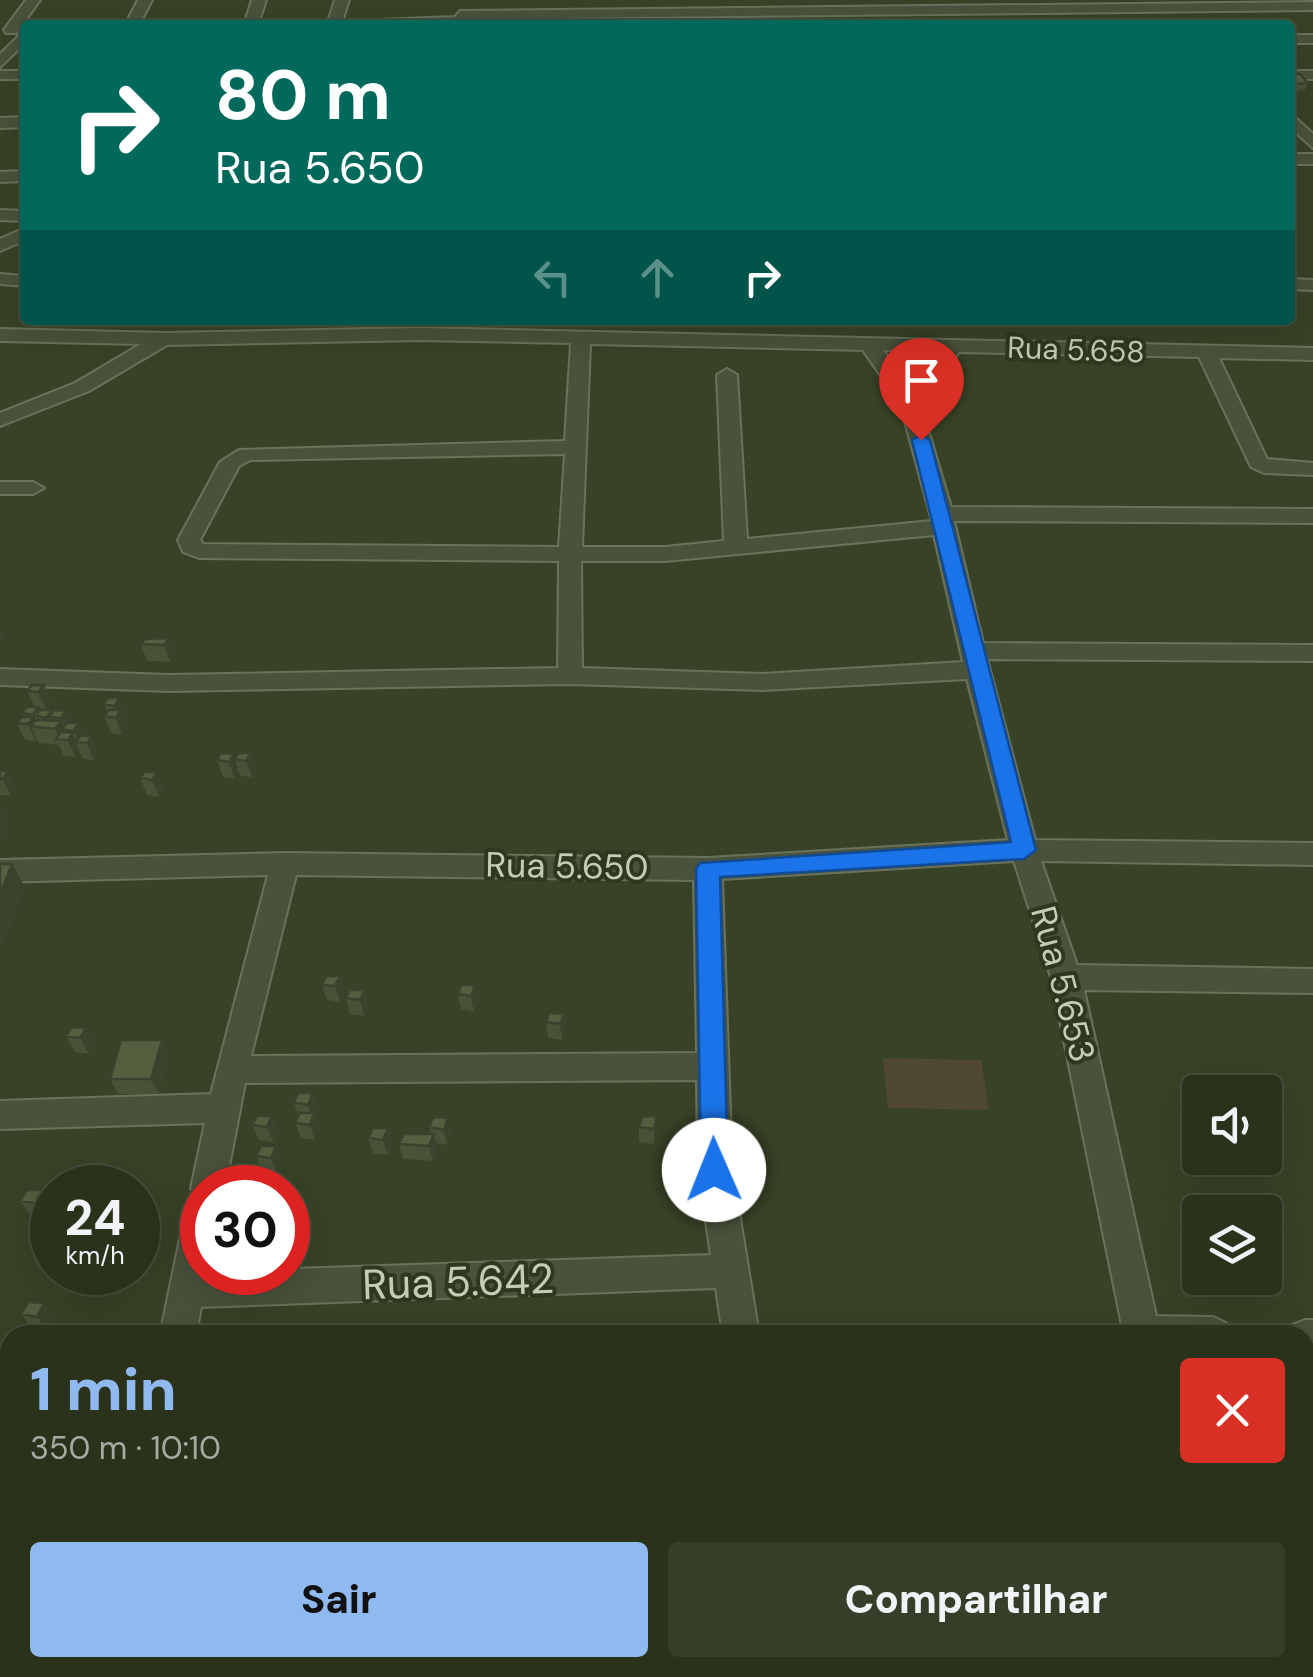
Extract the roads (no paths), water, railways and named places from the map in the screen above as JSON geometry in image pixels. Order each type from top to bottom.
[{"type":"street","points":[[406,20],[461,15],[891,12],[1204,4],[1313,6]]},
{"type":"street","points":[[0,63],[15,31]]},
{"type":"street","points":[[1295,122],[1313,143]]},
{"type":"street","points":[[1013,326],[1020,348]]},
{"type":"street","name":"Rua 5.658","points":[[0,334],[97,328],[164,339],[292,328],[422,327],[581,338],[867,341],[1313,354]]},
{"type":"street","points":[[570,676],[570,552],[581,338]]},
{"type":"street","points":[[0,420],[82,387],[164,339]]},
{"type":"street","name":"Rua 5.653","points":[[867,341],[910,403],[943,521],[1024,850],[1066,976],[1140,1325]]},
{"type":"street","points":[[910,403],[954,346]]},
{"type":"street","points":[[1207,353],[1258,463],[1264,467],[1313,469]]},
{"type":"street","points":[[727,375],[736,548]]},
{"type":"street","points":[[576,447],[246,454],[231,462],[190,540],[191,547],[334,555],[665,554],[943,521],[1313,516]]},
{"type":"street","points":[[0,488],[33,488]]},
{"type":"street","points":[[0,676],[169,683],[570,676],[762,682],[976,661],[1313,653]]},
{"type":"street","name":"Rua 5.650","points":[[0,870],[285,864],[708,869],[1024,850],[1313,854]]},
{"type":"street","points":[[213,1165],[232,1070],[285,864]]},
{"type":"street","points":[[708,869],[714,1170],[739,1325]]},
{"type":"street","points":[[1066,976],[1313,981]]},
{"type":"street","points":[[232,1070],[713,1066]]},
{"type":"street","points":[[0,1115],[224,1108]]},
{"type":"street","name":"Rua 5.642","points":[[310,1286],[730,1271]]},
{"type":"street","points":[[180,1325],[186,1295]]}]
